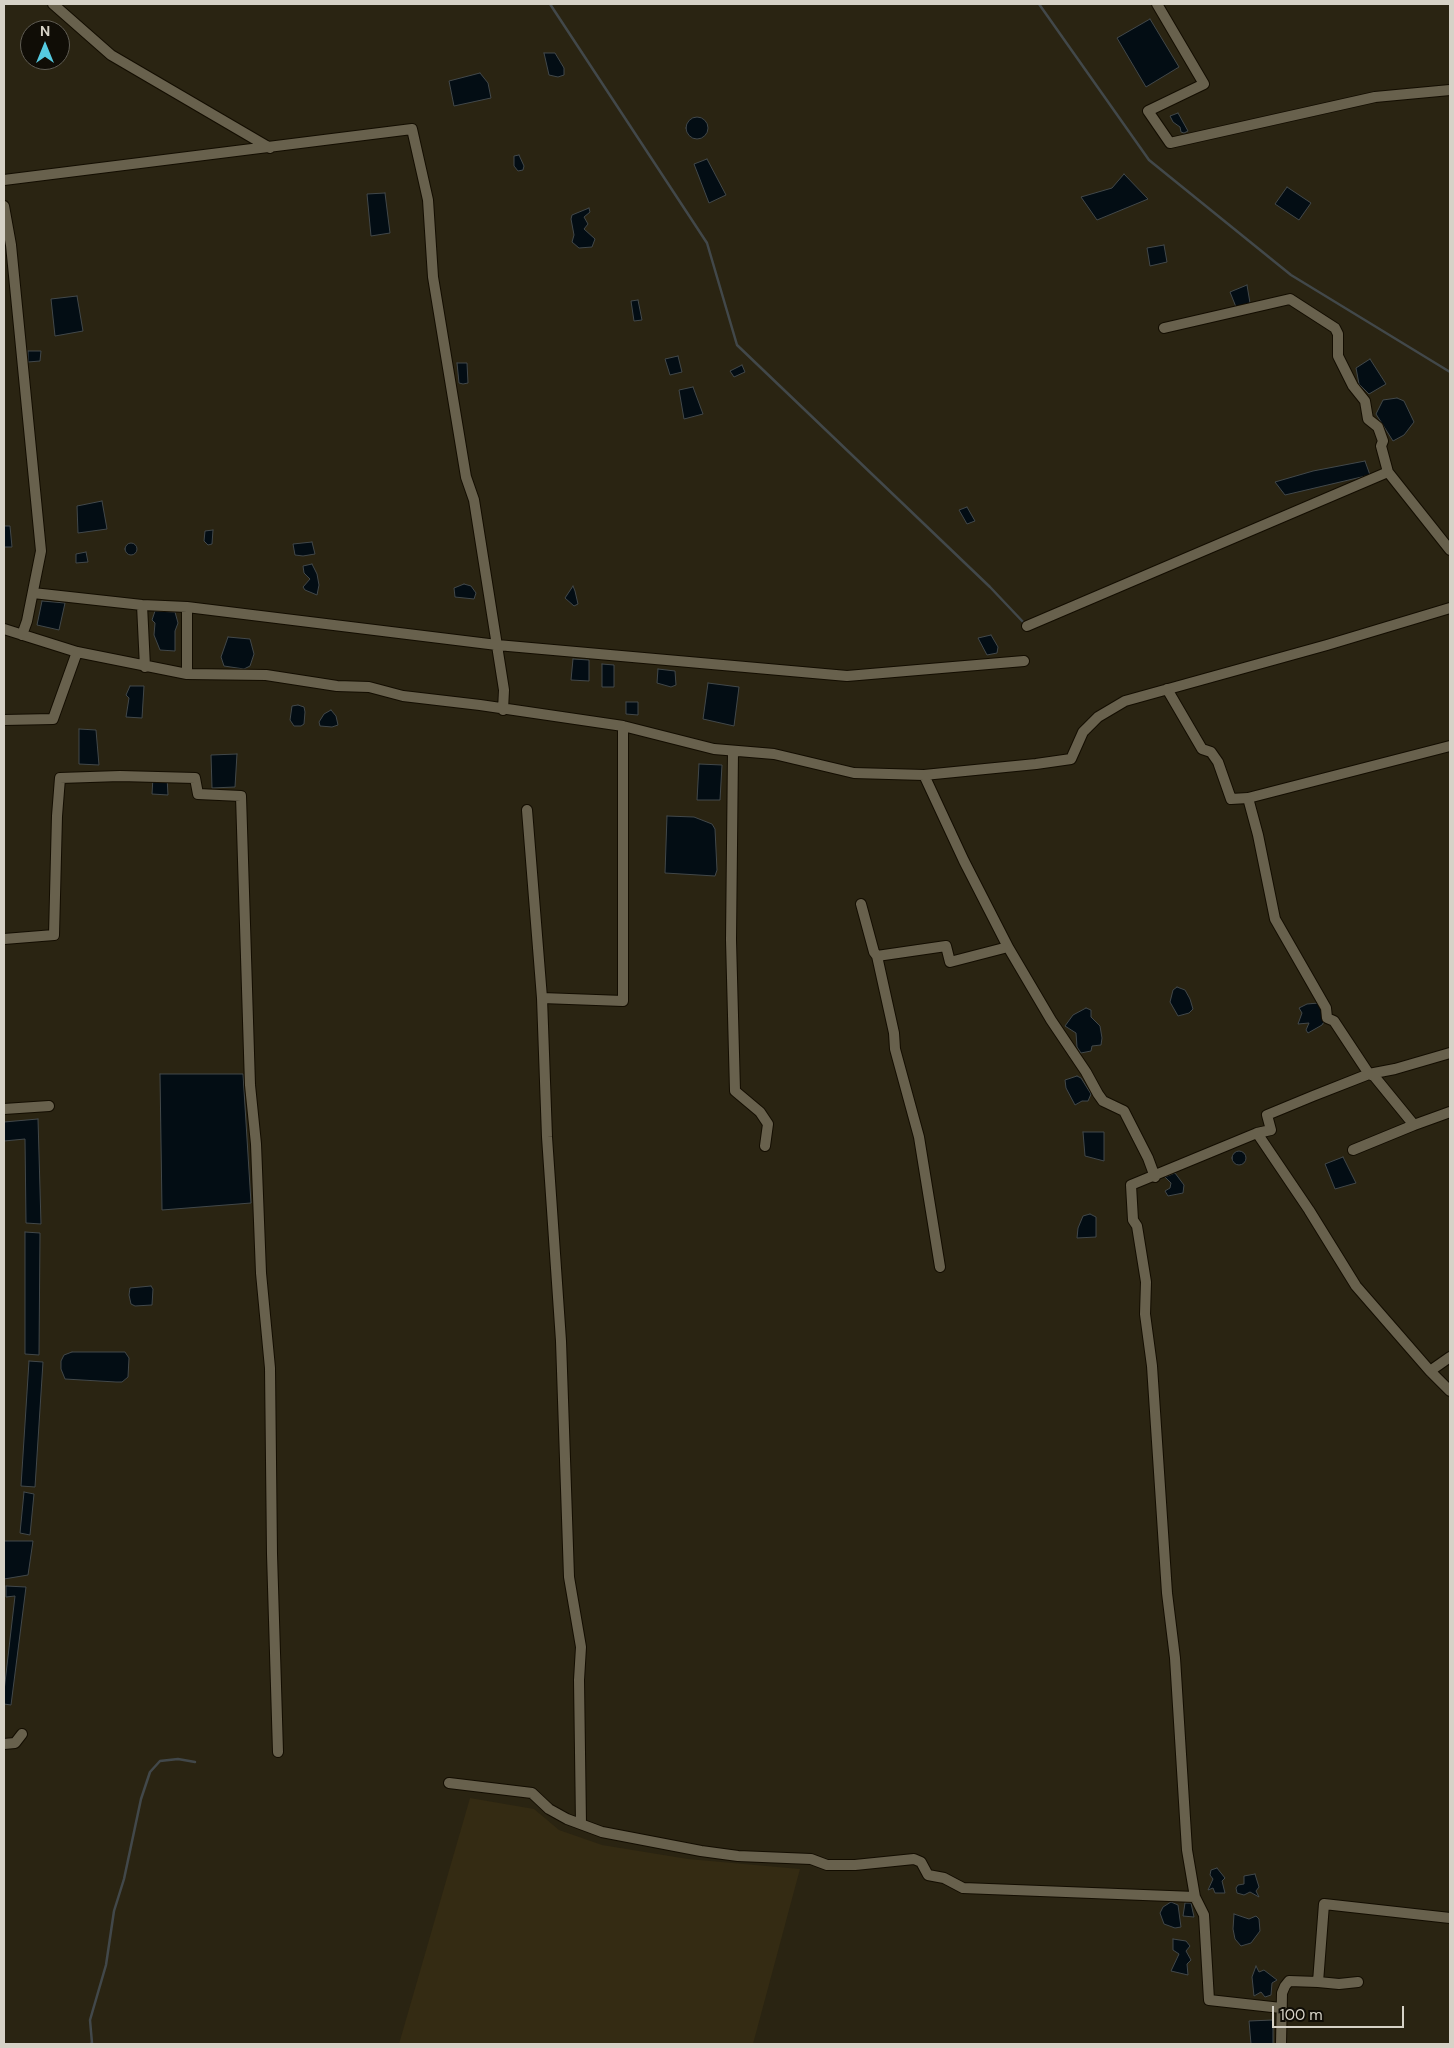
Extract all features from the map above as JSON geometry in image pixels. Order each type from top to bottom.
[{"type":"street","points":[[53,4],[111,55],[270,148]]},
{"type":"street","points":[[1157,4],[1204,84],[1148,111],[1170,144],[1375,97],[1450,90]]},
{"type":"street","points":[[4,180],[412,129],[428,200],[433,277],[466,477],[474,500],[504,690],[503,710]]},
{"type":"street","points":[[4,206],[11,245],[41,551],[28,621],[22,635]]},
{"type":"street","points":[[1164,328],[1283,300],[1290,300],[1304,307],[1335,328],[1338,334],[1338,356],[1353,386],[1365,401],[1368,419],[1378,427],[1383,440],[1381,446],[1388,472],[1450,550]]},
{"type":"street","points":[[1027,626],[1388,472]]},
{"type":"street","points":[[33,593],[142,606],[187,607],[496,645],[847,676],[1024,662]]},
{"type":"street","points":[[142,606],[145,667]]},
{"type":"street","points":[[187,607],[187,674]]},
{"type":"street","points":[[4,629],[77,652],[187,674],[266,675],[337,686],[368,687],[402,696],[480,705],[503,710],[623,726],[714,749],[774,754],[854,773],[924,775],[1071,759],[1083,732],[1098,717],[1125,701],[1327,645],[1450,608]]},
{"type":"street","points":[[4,720],[53,720],[77,652]]},
{"type":"street","points":[[1167,689],[1202,749],[1211,752],[1218,762],[1231,799],[1248,798],[1450,746]]},
{"type":"street","points":[[542,998],[623,1001],[623,726]]},
{"type":"street","points":[[733,751],[731,940],[735,1091],[760,1112],[768,1124],[765,1146]]},
{"type":"street","points":[[924,775],[964,861],[1008,947],[1055,1027],[1086,1072],[1098,1094],[1104,1101],[1124,1111],[1148,1158],[1155,1177]]},
{"type":"street","points":[[4,939],[54,934],[57,816],[60,778],[195,778],[198,794],[241,796],[250,1085],[256,1144],[262,1273],[270,1368],[272,1554],[278,1752]]},
{"type":"street","points":[[1248,798],[1258,834],[1275,919],[1326,1008],[1327,1018],[1334,1021],[1369,1074],[1374,1076],[1414,1125]]},
{"type":"street","points":[[527,810],[542,998],[548,1156],[561,1342],[569,1577],[580,1647],[581,1824]]},
{"type":"street","points":[[861,904],[874,952],[877,956],[894,1033],[895,1049],[919,1137],[940,1267]]},
{"type":"street","points":[[877,956],[946,946],[950,962],[1008,947]]},
{"type":"street","points":[[1281,2008],[1209,2000],[1204,1915],[1195,1897],[1187,1850],[1175,1658],[1167,1593],[1152,1366],[1145,1314],[1146,1282],[1137,1226],[1133,1220],[1131,1186],[1271,1130],[1267,1115],[1369,1074],[1395,1069],[1450,1053]]},
{"type":"street","points":[[4,1109],[49,1106]]},
{"type":"street","points":[[1353,1150],[1450,1112]]},
{"type":"street","points":[[1257,1134],[1309,1210],[1356,1286],[1430,1371],[1450,1391]]},
{"type":"street","points":[[1430,1371],[1450,1357]]},
{"type":"street","points":[[4,1744],[15,1743],[22,1734]]},
{"type":"street","points":[[449,1783],[532,1793],[549,1809],[567,1819],[602,1832],[701,1852],[738,1856],[811,1859],[827,1865],[855,1865],[914,1859],[921,1862],[928,1875],[944,1878],[963,1888],[1195,1897]]},
{"type":"street","points":[[1318,1982],[1324,1904],[1450,1918]]},
{"type":"street","points":[[1281,2044],[1282,1994],[1289,1981],[1339,1984],[1358,1982]]},
{"type":"shaded area","points":[[1150,19],[1179,67],[1146,87],[1117,38]]},
{"type":"shaded area","points":[[544,53],[555,53],[564,68],[564,75],[558,77],[549,75]]},
{"type":"shaded area","points":[[480,73],[488,83],[491,98],[454,106],[449,81]]},
{"type":"shaded area","points":[[1178,113],[1188,131],[1184,133],[1181,132],[1180,127],[1173,122],[1170,116]]},
{"type":"shaded area","points":[[697,117],[705,120],[708,128],[705,136],[697,139],[689,136],[686,128],[689,120]]},
{"type":"shaded area","points":[[519,155],[524,166],[523,170],[518,171],[514,166],[514,156]]},
{"type":"shaded area","points":[[707,159],[726,195],[709,203],[694,164]]},
{"type":"shaded area","points":[[1124,174],[1148,199],[1097,220],[1081,197],[1112,188]]},
{"type":"shaded area","points":[[1287,187],[1311,203],[1299,220],[1275,204]]},
{"type":"shaded area","points":[[385,193],[390,233],[371,236],[367,194]]},
{"type":"shaded area","points":[[589,208],[590,212],[584,217],[588,224],[584,229],[595,239],[592,247],[579,248],[572,242],[574,235],[572,215]]},
{"type":"shaded area","points":[[1164,245],[1167,262],[1150,266],[1147,248]]},
{"type":"shaded area","points":[[1247,285],[1250,303],[1236,307],[1230,292]]},
{"type":"shaded area","points":[[77,296],[83,331],[55,336],[51,299]]},
{"type":"shaded area","points":[[638,300],[642,320],[634,321],[631,301]]},
{"type":"shaded area","points":[[28,351],[41,351],[40,361],[28,362]]},
{"type":"shaded area","points":[[678,356],[682,372],[670,375],[665,359]]},
{"type":"shaded area","points":[[1370,359],[1386,384],[1369,394],[1359,384],[1356,368]]},
{"type":"shaded area","points":[[457,363],[467,363],[468,383],[459,383]]},
{"type":"shaded area","points":[[742,365],[745,372],[734,377],[730,371]]},
{"type":"shaded area","points":[[693,387],[703,414],[684,419],[679,390]]},
{"type":"shaded area","points":[[1397,398],[1404,401],[1414,422],[1404,435],[1393,441],[1376,414],[1383,400]]},
{"type":"shaded area","points":[[1365,461],[1370,475],[1285,495],[1275,482],[1313,471]]},
{"type":"shaded area","points":[[102,501],[107,529],[78,533],[77,506]]},
{"type":"shaded area","points":[[967,507],[975,521],[967,524],[959,510]]},
{"type":"shaded area","points":[[4,526],[10,526],[12,547],[4,547]]},
{"type":"shaded area","points":[[213,530],[212,544],[208,545],[204,541],[205,531]]},
{"type":"shaded area","points":[[312,542],[315,554],[295,555],[293,544]]},
{"type":"shaded area","points":[[129,543],[133,543],[137,549],[133,555],[129,555],[125,551],[125,547]]},
{"type":"shaded area","points":[[86,552],[88,562],[76,563],[76,554]]},
{"type":"shaded area","points":[[312,564],[317,574],[319,585],[317,595],[305,590],[303,587],[310,579],[304,573],[303,566]]},
{"type":"shaded area","points":[[464,584],[471,586],[476,593],[474,599],[455,597],[454,588]]},
{"type":"shaded area","points":[[573,586],[578,604],[574,606],[565,598]]},
{"type":"shaded area","points":[[42,601],[65,603],[59,630],[37,625]]},
{"type":"shaded area","points":[[155,611],[175,612],[178,623],[175,631],[175,651],[160,650],[154,635],[155,623],[152,620]]},
{"type":"shaded area","points":[[991,635],[998,647],[997,653],[987,655],[978,638]]},
{"type":"shaded area","points":[[228,637],[250,639],[254,654],[250,666],[244,669],[224,666],[221,657]]},
{"type":"shaded area","points":[[573,659],[589,660],[589,681],[571,680]]},
{"type":"shaded area","points":[[602,664],[614,665],[614,687],[602,687]]},
{"type":"shaded area","points":[[658,669],[675,671],[676,685],[671,687],[657,683]]},
{"type":"shaded area","points":[[708,683],[739,687],[734,726],[703,719]]},
{"type":"shaded area","points":[[130,686],[144,686],[142,718],[126,717],[129,698],[126,695]]},
{"type":"shaded area","points":[[626,702],[638,702],[638,715],[626,714]]},
{"type":"shaded area","points":[[292,706],[304,707],[304,724],[294,726],[290,720]]},
{"type":"shaded area","points":[[331,710],[336,716],[338,725],[332,727],[320,726],[319,722],[324,714]]},
{"type":"shaded area","points":[[79,729],[96,730],[99,765],[79,764]]},
{"type":"shaded area","points":[[237,754],[235,787],[212,788],[211,755]]},
{"type":"shaded area","points":[[699,764],[722,765],[720,800],[697,800]]},
{"type":"shaded area","points":[[153,777],[167,777],[168,795],[152,794]]},
{"type":"shaded area","points":[[667,816],[694,817],[712,824],[715,829],[717,870],[715,876],[665,873]]},
{"type":"shaded area","points":[[1177,987],[1185,990],[1193,1009],[1189,1013],[1178,1016],[1170,1002],[1173,990]]},
{"type":"shaded area","points":[[1319,1003],[1325,1020],[1322,1025],[1308,1033],[1306,1030],[1309,1023],[1298,1024],[1302,1013],[1299,1008],[1307,1004]]},
{"type":"shaded area","points":[[1086,1008],[1091,1010],[1091,1017],[1100,1026],[1102,1038],[1101,1045],[1092,1046],[1091,1051],[1081,1053],[1077,1047],[1076,1033],[1065,1026],[1073,1015]]},
{"type":"shaded area","points":[[160,1074],[243,1074],[251,1203],[162,1210]]},
{"type":"shaded area","points":[[1077,1076],[1081,1078],[1091,1094],[1088,1101],[1082,1101],[1075,1105],[1066,1088],[1065,1080]]},
{"type":"shaded area","points":[[38,1119],[41,1224],[26,1223],[25,1139],[4,1141],[4,1122]]},
{"type":"shaded area","points":[[1083,1132],[1104,1132],[1104,1161],[1085,1156]]},
{"type":"shaded area","points":[[1236,1151],[1242,1151],[1246,1158],[1242,1165],[1236,1165],[1232,1161],[1232,1155]]},
{"type":"shaded area","points":[[1343,1157],[1356,1183],[1335,1189],[1325,1164]]},
{"type":"shaded area","points":[[1175,1173],[1184,1185],[1183,1193],[1168,1196],[1165,1191],[1170,1188],[1171,1183],[1165,1177]]},
{"type":"shaded area","points":[[1090,1214],[1096,1217],[1096,1237],[1077,1238],[1078,1228],[1083,1216]]},
{"type":"shaded area","points":[[25,1232],[40,1233],[39,1355],[25,1354]]},
{"type":"shaded area","points":[[151,1286],[153,1289],[152,1305],[135,1306],[131,1304],[130,1288]]},
{"type":"shaded area","points":[[72,1352],[125,1352],[129,1358],[128,1377],[122,1382],[65,1379],[61,1369],[61,1361],[64,1355]]},
{"type":"shaded area","points":[[29,1361],[43,1362],[35,1487],[21,1486]]},
{"type":"shaded area","points":[[24,1492],[34,1494],[30,1535],[20,1533]]},
{"type":"shaded area","points":[[4,1541],[33,1541],[28,1575],[4,1579]]},
{"type":"shaded area","points":[[6,1586],[26,1587],[11,1705],[4,1704],[4,1691],[15,1596],[6,1597]]},
{"type":"shaded area","points":[[470,1798],[534,1809],[559,1830],[602,1845],[688,1859],[800,1869],[753,2044],[399,2044]]},
{"type":"shaded area","points":[[1217,1868],[1225,1878],[1222,1881],[1225,1893],[1215,1893],[1213,1888],[1208,1890],[1213,1879],[1210,1875],[1211,1870]]},
{"type":"shaded area","points":[[1255,1874],[1259,1887],[1256,1891],[1259,1897],[1250,1892],[1244,1895],[1237,1893],[1236,1888],[1238,1885],[1244,1884],[1244,1876]]},
{"type":"shaded area","points":[[1171,1902],[1178,1905],[1181,1927],[1175,1928],[1164,1924],[1160,1913],[1163,1907]]},
{"type":"shaded area","points":[[1185,1903],[1191,1903],[1194,1917],[1183,1916]]},
{"type":"shaded area","points":[[1234,1914],[1249,1919],[1256,1916],[1259,1919],[1260,1931],[1251,1943],[1241,1946],[1235,1939],[1233,1929]]},
{"type":"shaded area","points":[[1173,1939],[1186,1941],[1190,1946],[1186,1951],[1191,1960],[1187,1964],[1188,1975],[1171,1971],[1179,1954],[1173,1950]]},
{"type":"shaded area","points":[[1256,1966],[1259,1972],[1264,1970],[1277,1980],[1272,1983],[1271,1995],[1265,1997],[1261,1992],[1254,1996],[1252,1977]]},
{"type":"shaded area","points":[[1273,2020],[1273,2044],[1251,2044],[1249,2021]]},
{"type":"waterway","points":[[550,4],[707,243],[737,345],[990,587],[1025,624]]},
{"type":"waterway","points":[[1039,4],[1149,160],[1291,275],[1450,372]]},
{"type":"waterway","points":[[90,2044],[92,2043],[90,2020],[106,1965],[114,1911],[124,1879],[141,1799],[150,1772],[160,1761],[178,1759],[195,1762]]}]
